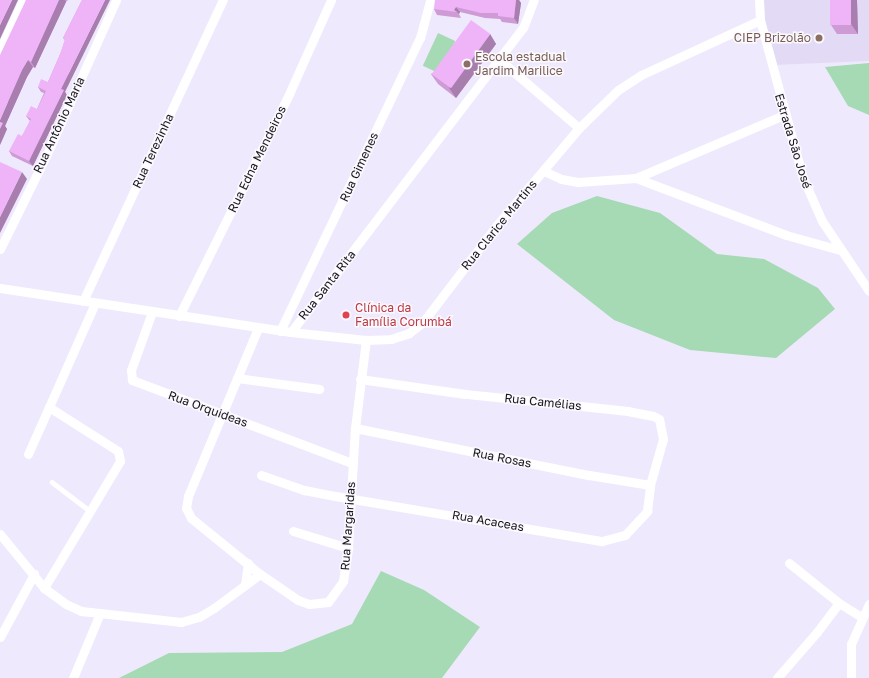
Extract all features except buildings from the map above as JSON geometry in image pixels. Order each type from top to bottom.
[{"type":"street","points":[[0,50],[23,0]]},
{"type":"street","name":"Rua Antônio Maria","points":[[0,249],[46,156],[116,0]]},
{"type":"street","name":"Rua Terezinha","points":[[82,301],[223,0]]},
{"type":"street","name":"Rua Edna Mendeiros","points":[[179,316],[289,94],[331,0]]},
{"type":"street","name":"Rua Gimenes","points":[[280,331],[420,38],[430,0]]},
{"type":"street","name":"Rua Santa Rita","points":[[0,288],[291,332],[500,60],[523,28],[534,0]]},
{"type":"street","name":"Estrada São José","points":[[759,0],[760,20],[784,115],[803,178],[822,221],[840,250],[869,291]]},
{"type":"street","points":[[544,170],[579,128],[618,90],[641,76],[760,20]]},
{"type":"street","points":[[500,60],[579,128]]},
{"type":"street","points":[[636,178],[784,115]]},
{"type":"street","name":"Rua Clarice Martins","points":[[291,332],[366,340],[391,339],[409,333],[423,322],[496,225],[544,170],[561,179],[578,182],[636,178],[786,235],[840,250]]},
{"type":"street","points":[[28,454],[95,303]]},
{"type":"street","name":"Rua Orquideas","points":[[152,312],[131,370],[132,380],[352,463]]},
{"type":"street","points":[[222,414],[258,328]]},
{"type":"street","name":"Rua Margaridas","points":[[222,414],[188,496],[186,508],[191,518],[260,574],[298,600],[309,604],[328,602],[343,581],[348,548],[355,428],[366,340]]},
{"type":"street","points":[[237,378],[319,389]]},
{"type":"street","name":"Rua Camélias","points":[[360,379],[465,394],[628,411],[653,416],[659,420],[663,439],[650,484],[647,511],[625,535]]},
{"type":"street","points":[[44,588],[120,461],[118,451],[49,407]]},
{"type":"street","name":"Rua Rosas","points":[[355,428],[589,476],[650,484]]},
{"type":"street","points":[[261,475],[304,490],[350,498]]},
{"type":"street","name":"Rua Acaceas","points":[[350,498],[602,541],[625,535]]},
{"type":"street","points":[[293,531],[348,548]]},
{"type":"street","points":[[1,539],[34,574],[44,588],[66,604],[81,611],[181,622],[204,614],[260,574]]},
{"type":"street","points":[[789,562],[838,603],[862,617]]},
{"type":"street","points":[[245,586],[248,563]]},
{"type":"street","points":[[0,637],[34,574]]},
{"type":"street","points":[[777,678],[817,632],[838,603]]},
{"type":"street","points":[[851,678],[851,644],[869,604]]},
{"type":"street","points":[[73,678],[100,613]]},
{"type":"lane","points":[[52,482],[90,511]]},
{"type":"shaded area","name":"CIEP Brizolão","points":[[763,0],[869,0],[869,61],[775,65],[763,15]]},
{"type":"green space","points":[[438,33],[455,41],[440,74],[423,66]]},
{"type":"green space","points":[[869,63],[869,115],[848,106],[825,67]]},
{"type":"green space","points":[[597,196],[660,213],[717,254],[764,259],[818,288],[835,309],[776,358],[690,350],[614,320],[517,244],[552,213]]},
{"type":"green space","points":[[381,571],[424,590],[480,627],[442,678],[119,678],[169,653],[282,652],[352,624]]},
{"type":"place","name":"CIEP Brizolão","points":[[819,38]]},
{"type":"place","name":"Escola estadual Jardim Marilice","points":[[467,64]]},
{"type":"place","name":"Clínica da Família Corumbá","points":[[346,315]]}]
